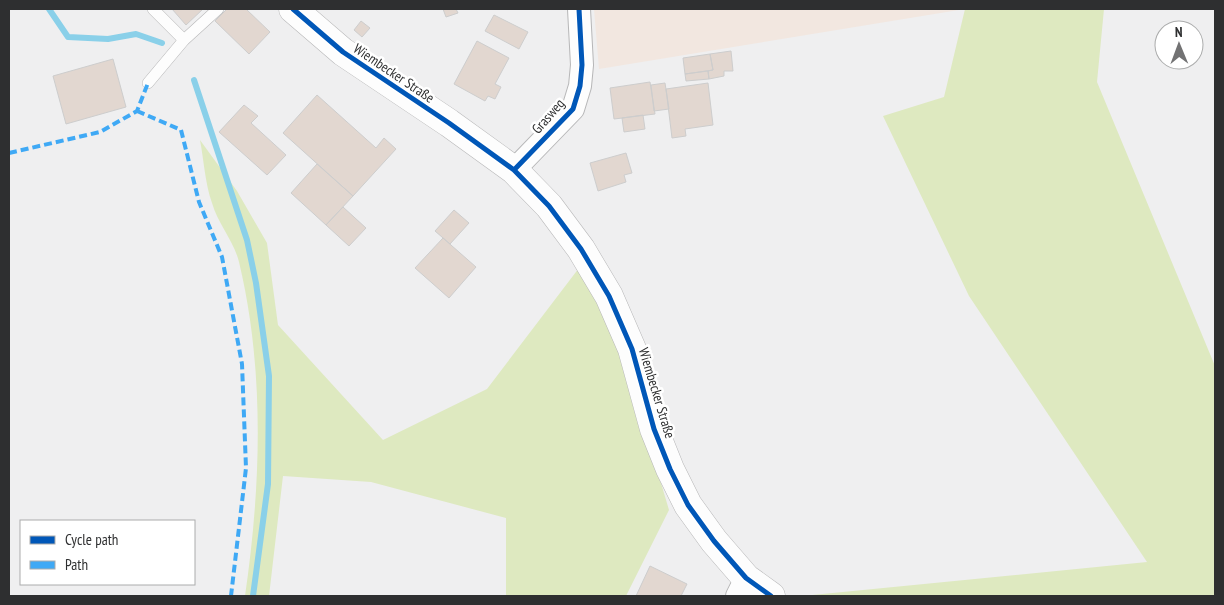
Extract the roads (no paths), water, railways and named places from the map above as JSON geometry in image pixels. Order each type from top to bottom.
[{"type":"street","name":"Wiembecker Straße","points":[[292,9],[343,52],[449,123],[514,170],[549,206],[594,270],[609,296],[632,349],[654,429],[670,469],[688,505],[714,541],[741,587],[771,596]]},
{"type":"street","name":"Grasweg","points":[[514,170],[573,108],[580,86],[582,65],[579,9]]},
{"type":"lane","points":[[154,9],[184,40]]},
{"type":"lane","points":[[148,83],[184,40],[218,9]]},
{"type":"waterway","points":[[49,9],[68,37],[108,39],[136,34],[162,43]]},
{"type":"waterway","points":[[194,80],[247,240],[256,283],[269,376],[268,484],[253,596]]}]
